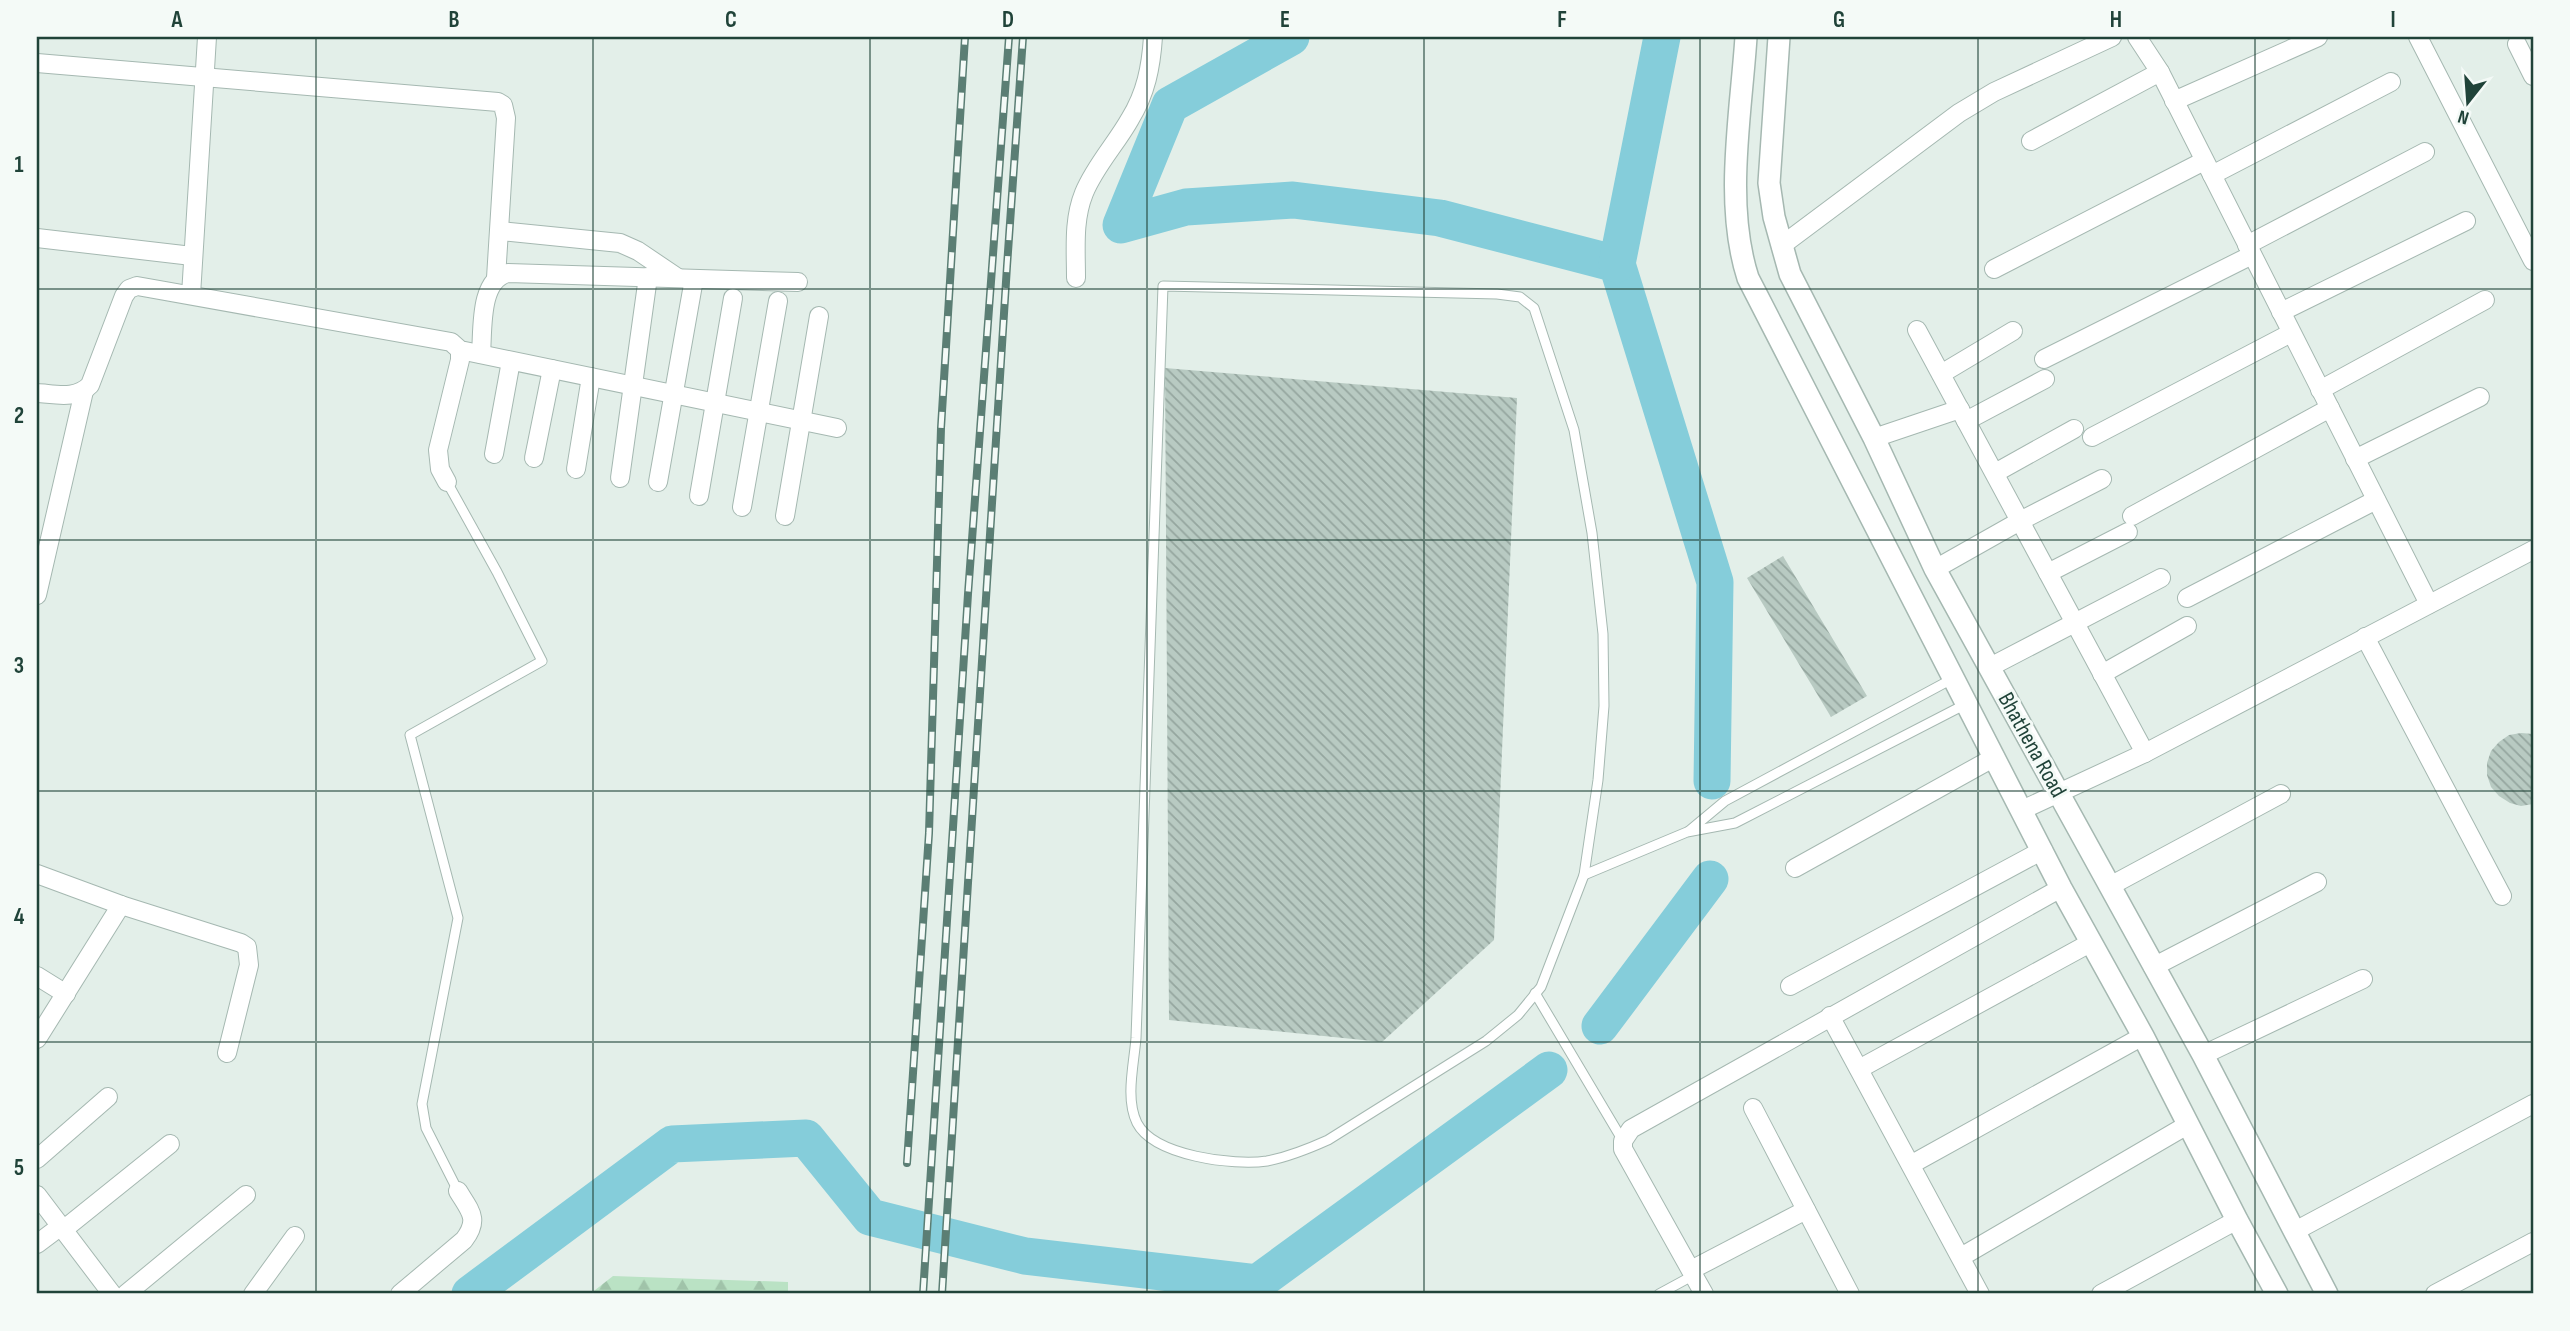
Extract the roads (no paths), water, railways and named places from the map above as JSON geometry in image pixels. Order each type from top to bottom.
[{"type":"street","points":[[191,295],[207,37]]},
{"type":"street","points":[[1076,278],[1076,222],[1080,206],[1093,176],[1131,119],[1140,99],[1151,64],[1153,37]]},
{"type":"street","name":"Bhathena Road","points":[[1746,37],[1736,183],[1740,252],[1748,278],[2061,888],[2143,1036],[2277,1294]]},
{"type":"street","name":"Bhathena Road","points":[[1779,37],[1769,183],[1781,246],[1790,274],[1874,438],[1935,569],[2203,1055],[2328,1294]]},
{"type":"street","points":[[1781,246],[1959,113],[1994,92],[2112,37]]},
{"type":"street","points":[[2137,37],[2160,72],[2429,604]]},
{"type":"street","points":[[2174,101],[2318,37]]},
{"type":"street","points":[[2418,37],[2533,261]]},
{"type":"street","points":[[2517,44],[2533,76]]},
{"type":"street","points":[[37,63],[498,102],[503,105],[506,118],[496,278],[487,291],[481,354]]},
{"type":"street","points":[[2031,141],[2160,72]]},
{"type":"street","points":[[1994,269],[2391,82]]},
{"type":"street","points":[[2044,359],[2250,250],[2425,152]]},
{"type":"street","points":[[2281,312],[2466,221]]},
{"type":"street","points":[[500,231],[620,243],[686,278]]},
{"type":"street","points":[[37,238],[192,256]]},
{"type":"street","points":[[496,278],[508,273],[798,282]]},
{"type":"street","points":[[620,478],[648,277]]},
{"type":"street","points":[[658,482],[674,394],[686,278]]},
{"type":"street","points":[[37,595],[84,391],[95,376],[124,296],[129,289],[144,286],[451,342],[460,350],[837,428]]},
{"type":"street","points":[[699,496],[733,298]]},
{"type":"street","points":[[742,507],[778,300]]},
{"type":"street","points":[[2320,390],[2485,300]]},
{"type":"street","points":[[785,516],[819,316]]},
{"type":"street","points":[[1917,330],[2145,753]]},
{"type":"street","points":[[1941,374],[2013,331]]},
{"type":"street","points":[[2092,437],[2291,333]]},
{"type":"street","points":[[447,482],[440,469],[438,450],[460,360],[460,350]]},
{"type":"street","points":[[494,454],[511,361]]},
{"type":"street","points":[[534,458],[552,369]]},
{"type":"street","points":[[576,470],[591,377]]},
{"type":"street","points":[[1874,438],[1963,415],[2045,379]]},
{"type":"street","points":[[37,393],[68,395],[84,391]]},
{"type":"street","points":[[2355,458],[2480,397]]},
{"type":"street","points":[[2048,573],[2330,408]]},
{"type":"street","points":[[1994,473],[2074,429]]},
{"type":"street","points":[[1935,569],[2102,479]]},
{"type":"street","points":[[2187,598],[2376,500]]},
{"type":"street","points":[[2022,810],[2145,753],[2533,550]]},
{"type":"street","points":[[1990,667],[2161,578]]},
{"type":"street","points":[[2102,674],[2187,626]]},
{"type":"street","points":[[2365,637],[2502,896]]},
{"type":"street","points":[[1796,868],[1995,757]]},
{"type":"street","points":[[2110,886],[2281,794]]},
{"type":"street","points":[[1790,986],[2043,850]]},
{"type":"street","points":[[37,874],[247,947],[249,965],[227,1053]]},
{"type":"street","points":[[2153,967],[2317,883]]},
{"type":"street","points":[[1704,1294],[1622,1149],[1631,1129],[2061,888]]},
{"type":"street","points":[[37,1039],[121,905]]},
{"type":"street","points":[[1859,1069],[2090,943]]},
{"type":"street","points":[[37,976],[66,994]]},
{"type":"street","points":[[2203,1055],[2363,979]]},
{"type":"street","points":[[1830,1016],[1980,1294]]},
{"type":"street","points":[[1912,1164],[2143,1036]]},
{"type":"street","points":[[37,1159],[108,1097]]},
{"type":"street","points":[[2295,1231],[2533,1104]]},
{"type":"street","points":[[1753,1108],[1850,1294]]},
{"type":"street","points":[[1961,1257],[2189,1124]]},
{"type":"street","points":[[37,1244],[62,1228],[170,1144]]},
{"type":"street","points":[[400,1294],[470,1232],[473,1217],[458,1191]]},
{"type":"street","points":[[37,1195],[112,1294]]},
{"type":"street","points":[[126,1294],[246,1195]]},
{"type":"street","points":[[1692,1272],[1806,1210]]},
{"type":"street","points":[[2101,1294],[2237,1220]]},
{"type":"street","points":[[253,1294],[295,1236]]},
{"type":"street","points":[[2435,1294],[2533,1242]]},
{"type":"lane","points":[[1163,286],[1497,294],[1520,297],[1534,308],[1574,430],[1592,533],[1603,634],[1604,706],[1598,780],[1584,875],[1555,955],[1541,987],[1535,993],[1518,1014],[1486,1041],[1328,1140],[1302,1152],[1266,1161],[1234,1163],[1175,1150],[1145,1134],[1138,1126],[1133,1113],[1132,1094],[1163,286]]},
{"type":"lane","points":[[447,482],[497,572],[542,662],[410,735],[458,918],[422,1104],[426,1128],[458,1191]]},
{"type":"lane","points":[[1688,832],[1726,801],[1954,678]]},
{"type":"lane","points":[[1584,875],[1688,832],[1735,823],[1967,703]]},
{"type":"lane","points":[[1535,993],[1623,1142]]},
{"type":"lane","points":[[1659,1294],[1692,1272]]},
{"type":"waterway","points":[[1291,37],[1170,105],[1121,225],[1186,207],[1293,200],[1440,218],[1617,264],[1715,582],[1712,781]]},
{"type":"waterway","points":[[1617,264],[1662,37]]},
{"type":"waterway","points":[[1600,1026],[1710,879]]},
{"type":"waterway","points":[[470,1294],[672,1144],[806,1138],[870,1217],[1025,1256],[1257,1283],[1549,1070]]},
{"type":"railway","points":[[907,1163],[929,833],[941,428],[965,37]]},
{"type":"railway","points":[[923,1294],[968,594],[1009,37]]},
{"type":"railway","points":[[942,1294],[1023,37]]}]
